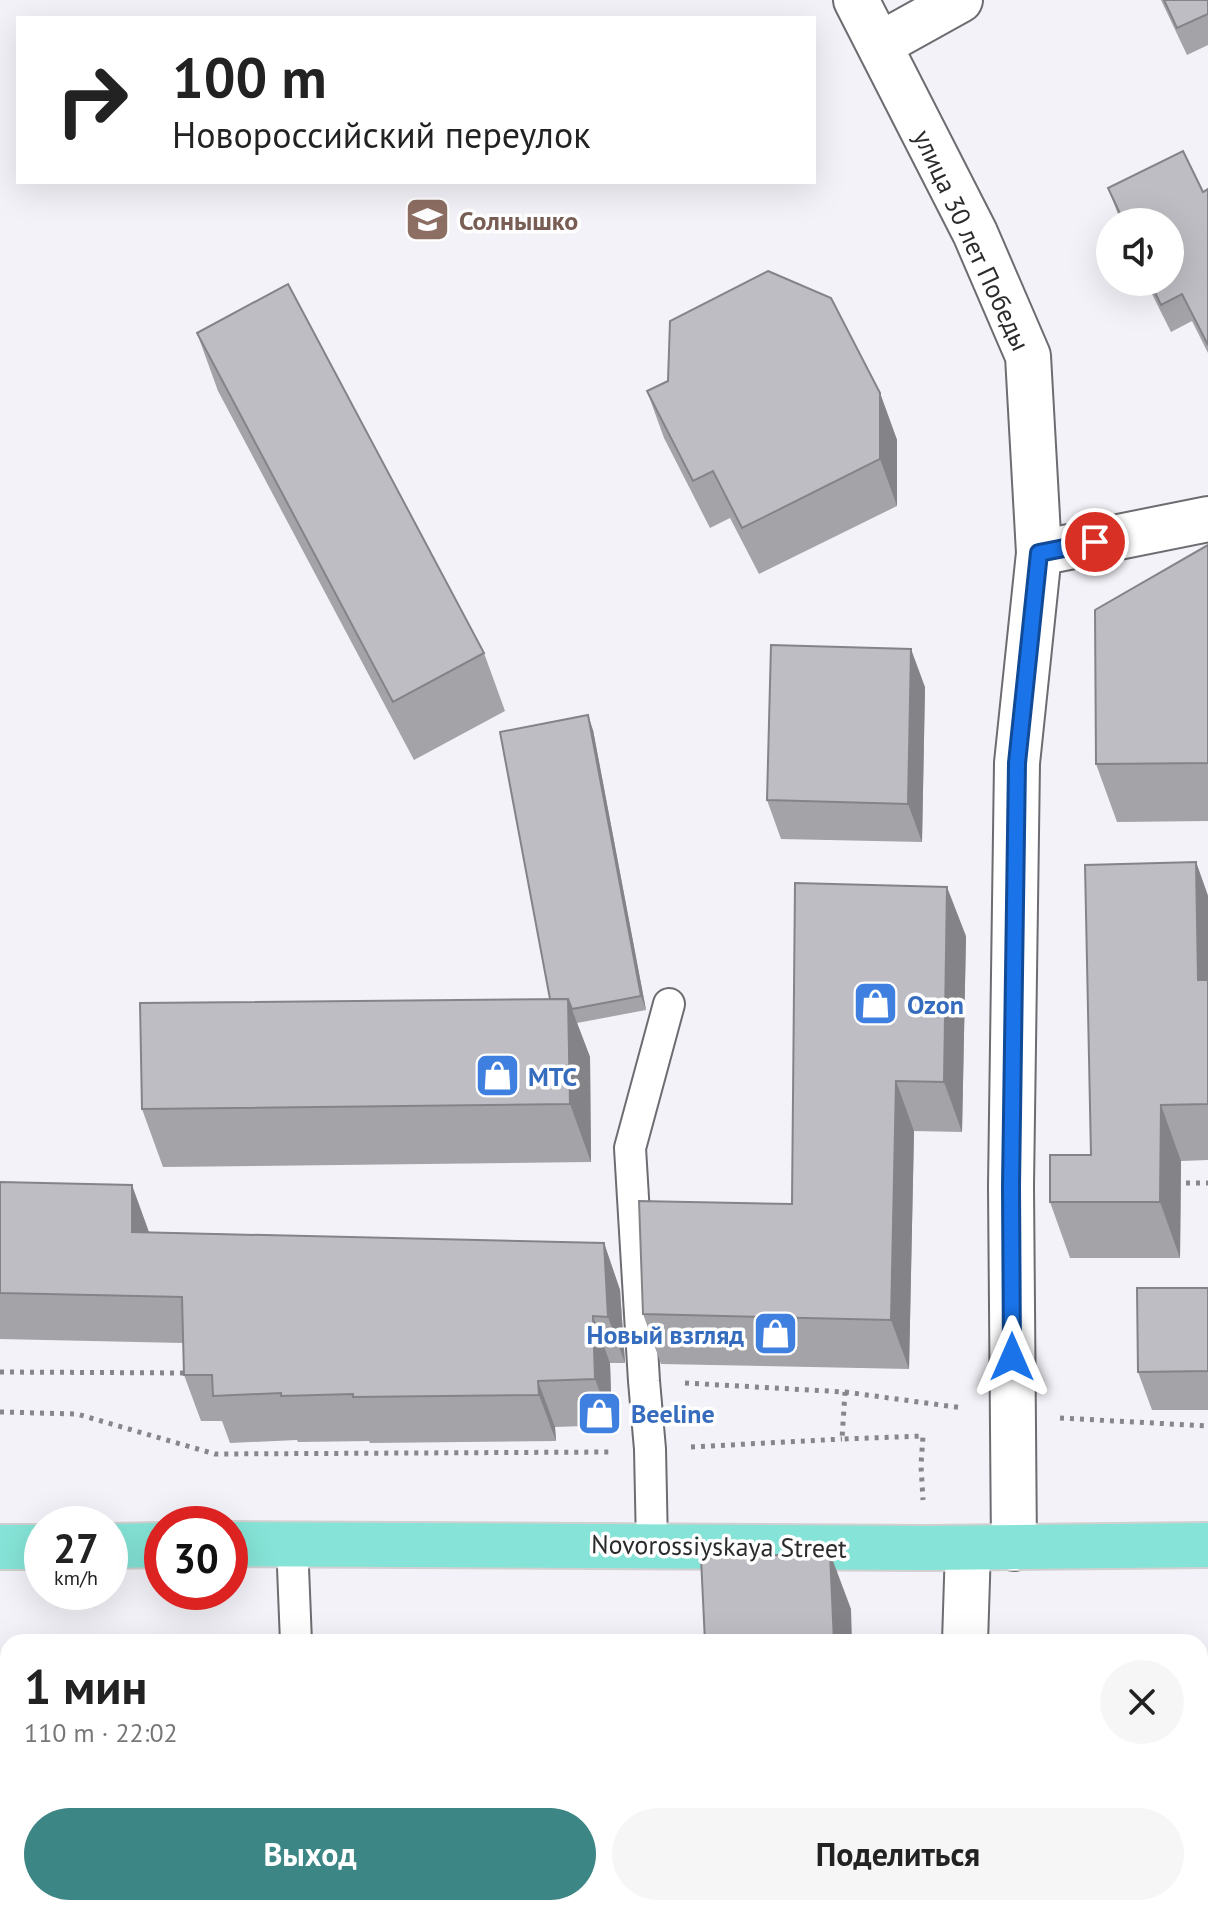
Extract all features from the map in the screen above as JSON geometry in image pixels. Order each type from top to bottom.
[{"type":"main road","name":"Novorossiyskaya Street","points":[[248,1544],[948,1548],[1208,1545]]},
{"type":"main road","points":[[0,1547],[24,1547]]},
{"type":"street","name":"улица 30 лет Победы","points":[[856,0],[975,233],[1028,356],[1039,553],[1017,778],[1011,1186],[1014,1548]]},
{"type":"street","points":[[879,45],[960,0]]},
{"type":"street","points":[[1039,553],[1208,519]]},
{"type":"street","points":[[948,1548],[964,1634]]},
{"type":"lane","points":[[652,1545],[650,1449],[630,1148],[669,1004]]},
{"type":"lane","points":[[292,1543],[296,1634]]},
{"type":"path","points":[[1163,1183],[1208,1183]]},
{"type":"path","points":[[0,1372],[195,1373]]},
{"type":"path","points":[[644,1381],[845,1392],[842,1439]]},
{"type":"path","points":[[0,1412],[77,1414],[215,1454],[588,1453],[923,1436],[921,1465],[948,1548]]},
{"type":"building","points":[[1164,0],[1208,0],[1208,14],[1177,28]]},
{"type":"building","points":[[1183,151],[1203,192],[1208,189],[1208,345],[1183,296],[1184,208],[1117,208],[1108,188]]},
{"type":"building","points":[[768,271],[831,298],[880,393],[880,459],[742,528],[713,471],[693,481],[647,391],[668,381],[670,321]]},
{"type":"building","points":[[288,284],[484,653],[393,702],[197,333]]},
{"type":"building","points":[[1157,296],[1178,296],[1161,305]]},
{"type":"building","points":[[1208,545],[1208,763],[1096,764],[1095,610]]},
{"type":"building","points":[[771,645],[911,649],[908,804],[767,800]]},
{"type":"building","points":[[588,715],[641,996],[572,1009],[568,999],[550,999],[500,732]]},
{"type":"building","points":[[1196,862],[1198,980],[1208,980],[1208,1104],[1161,1105],[1160,1202],[1050,1202],[1050,1155],[1091,1155],[1085,865]]},
{"type":"building","points":[[795,883],[947,887],[944,1082],[896,1081],[891,1320],[643,1314],[639,1201],[792,1204]]},
{"type":"building","points":[[568,999],[570,1104],[142,1109],[140,1003]]},
{"type":"building","points":[[0,1182],[132,1185],[132,1232],[604,1243],[608,1317],[593,1316],[595,1379],[538,1381],[539,1395],[353,1397],[353,1394],[281,1396],[281,1393],[213,1396],[212,1375],[184,1375],[182,1297],[0,1293]]},
{"type":"building","points":[[1137,1288],[1208,1288],[1208,1371],[1138,1372]]},
{"type":"building","points":[[830,1553],[834,1634],[705,1634],[701,1558]]},
{"type":"place","name":"Солнышко","points":[[428,220]]},
{"type":"place","name":"Ozon","points":[[876,1004]]},
{"type":"place","name":"МТС","points":[[497,1076]]},
{"type":"place","name":"Новый взгляд","points":[[775,1334]]},
{"type":"place","name":"Beeline","points":[[600,1413]]},
{"type":"route","points":[[1012,1357],[1011,1186],[1017,763],[1028,642],[1039,553],[1095,542]]}]
